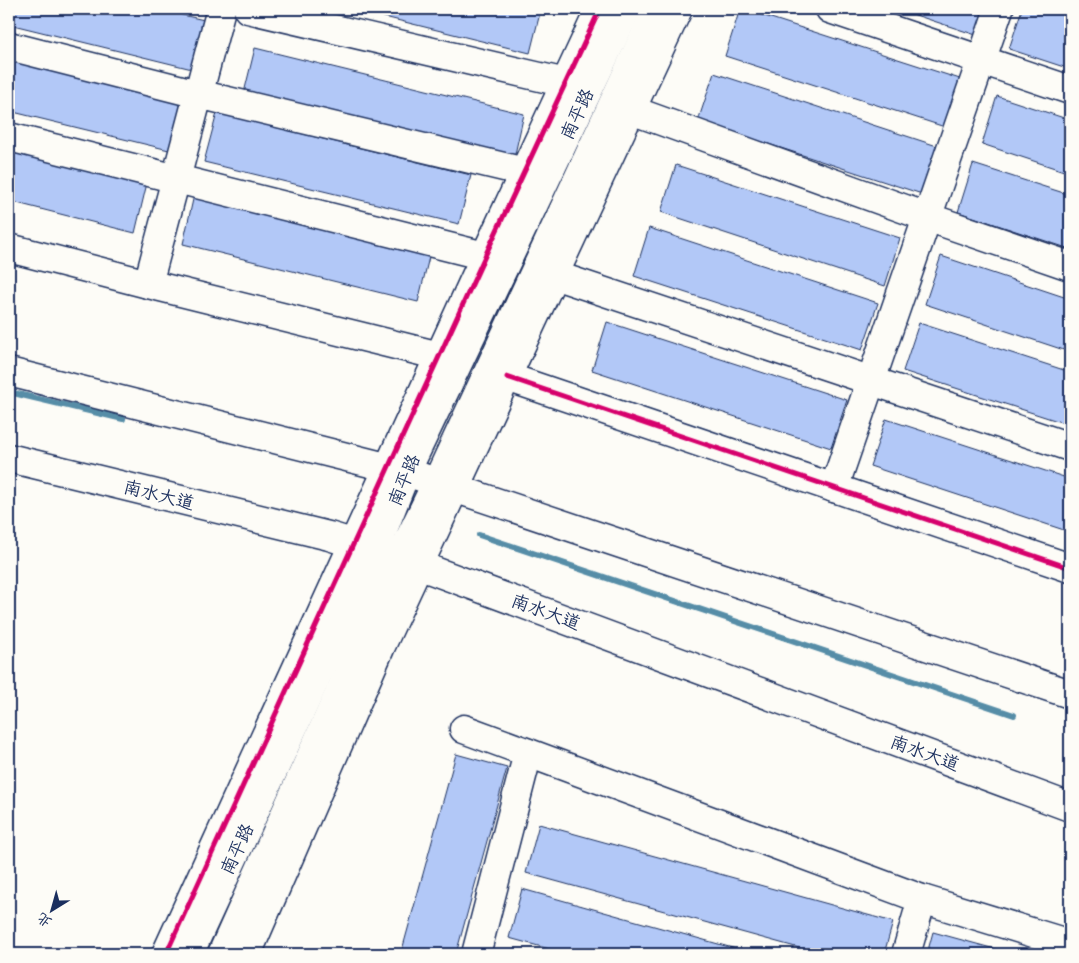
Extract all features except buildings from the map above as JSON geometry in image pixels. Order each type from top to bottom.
[{"type":"main road","points":[[148,284],[221,9]]},
{"type":"main road","points":[[248,9],[566,83]]},
{"type":"main road","points":[[166,954],[364,547],[397,470],[440,356],[600,9]]},
{"type":"main road","name":"南平路","points":[[397,470],[627,9]]},
{"type":"main road","name":"南平路","points":[[222,954],[446,485],[658,9]]},
{"type":"main road","points":[[446,485],[507,376],[678,9]]},
{"type":"main road","points":[[830,9],[1070,90]]},
{"type":"main road","points":[[834,488],[999,9]]},
{"type":"main road","points":[[9,46],[198,94],[525,172]]},
{"type":"main road","points":[[630,110],[1070,266]]},
{"type":"main road","points":[[9,137],[485,256]]},
{"type":"main road","points":[[9,248],[440,356]]},
{"type":"main road","points":[[554,275],[1070,447]]},
{"type":"main road","points":[[9,372],[397,470],[1070,694]]},
{"type":"main road","points":[[507,376],[1070,568]]},
{"type":"main road","name":"南水大道","points":[[9,458],[329,536],[364,547],[1069,804]]},
{"type":"main road","name":"南平路","points":[[188,954],[364,547]]},
{"type":"main road","points":[[247,954],[377,655],[409,562]]},
{"type":"main road","points":[[464,729],[922,899],[1070,944]]},
{"type":"main road","points":[[479,954],[528,753]]},
{"type":"main road","points":[[906,954],[922,899]]},
{"type":"waterway","points":[[9,392],[123,419]]},
{"type":"waterway","points":[[479,535],[1014,715]]},
{"type":"cycle path","points":[[166,954],[600,9]]},
{"type":"cycle path","points":[[507,377],[1070,568]]}]
